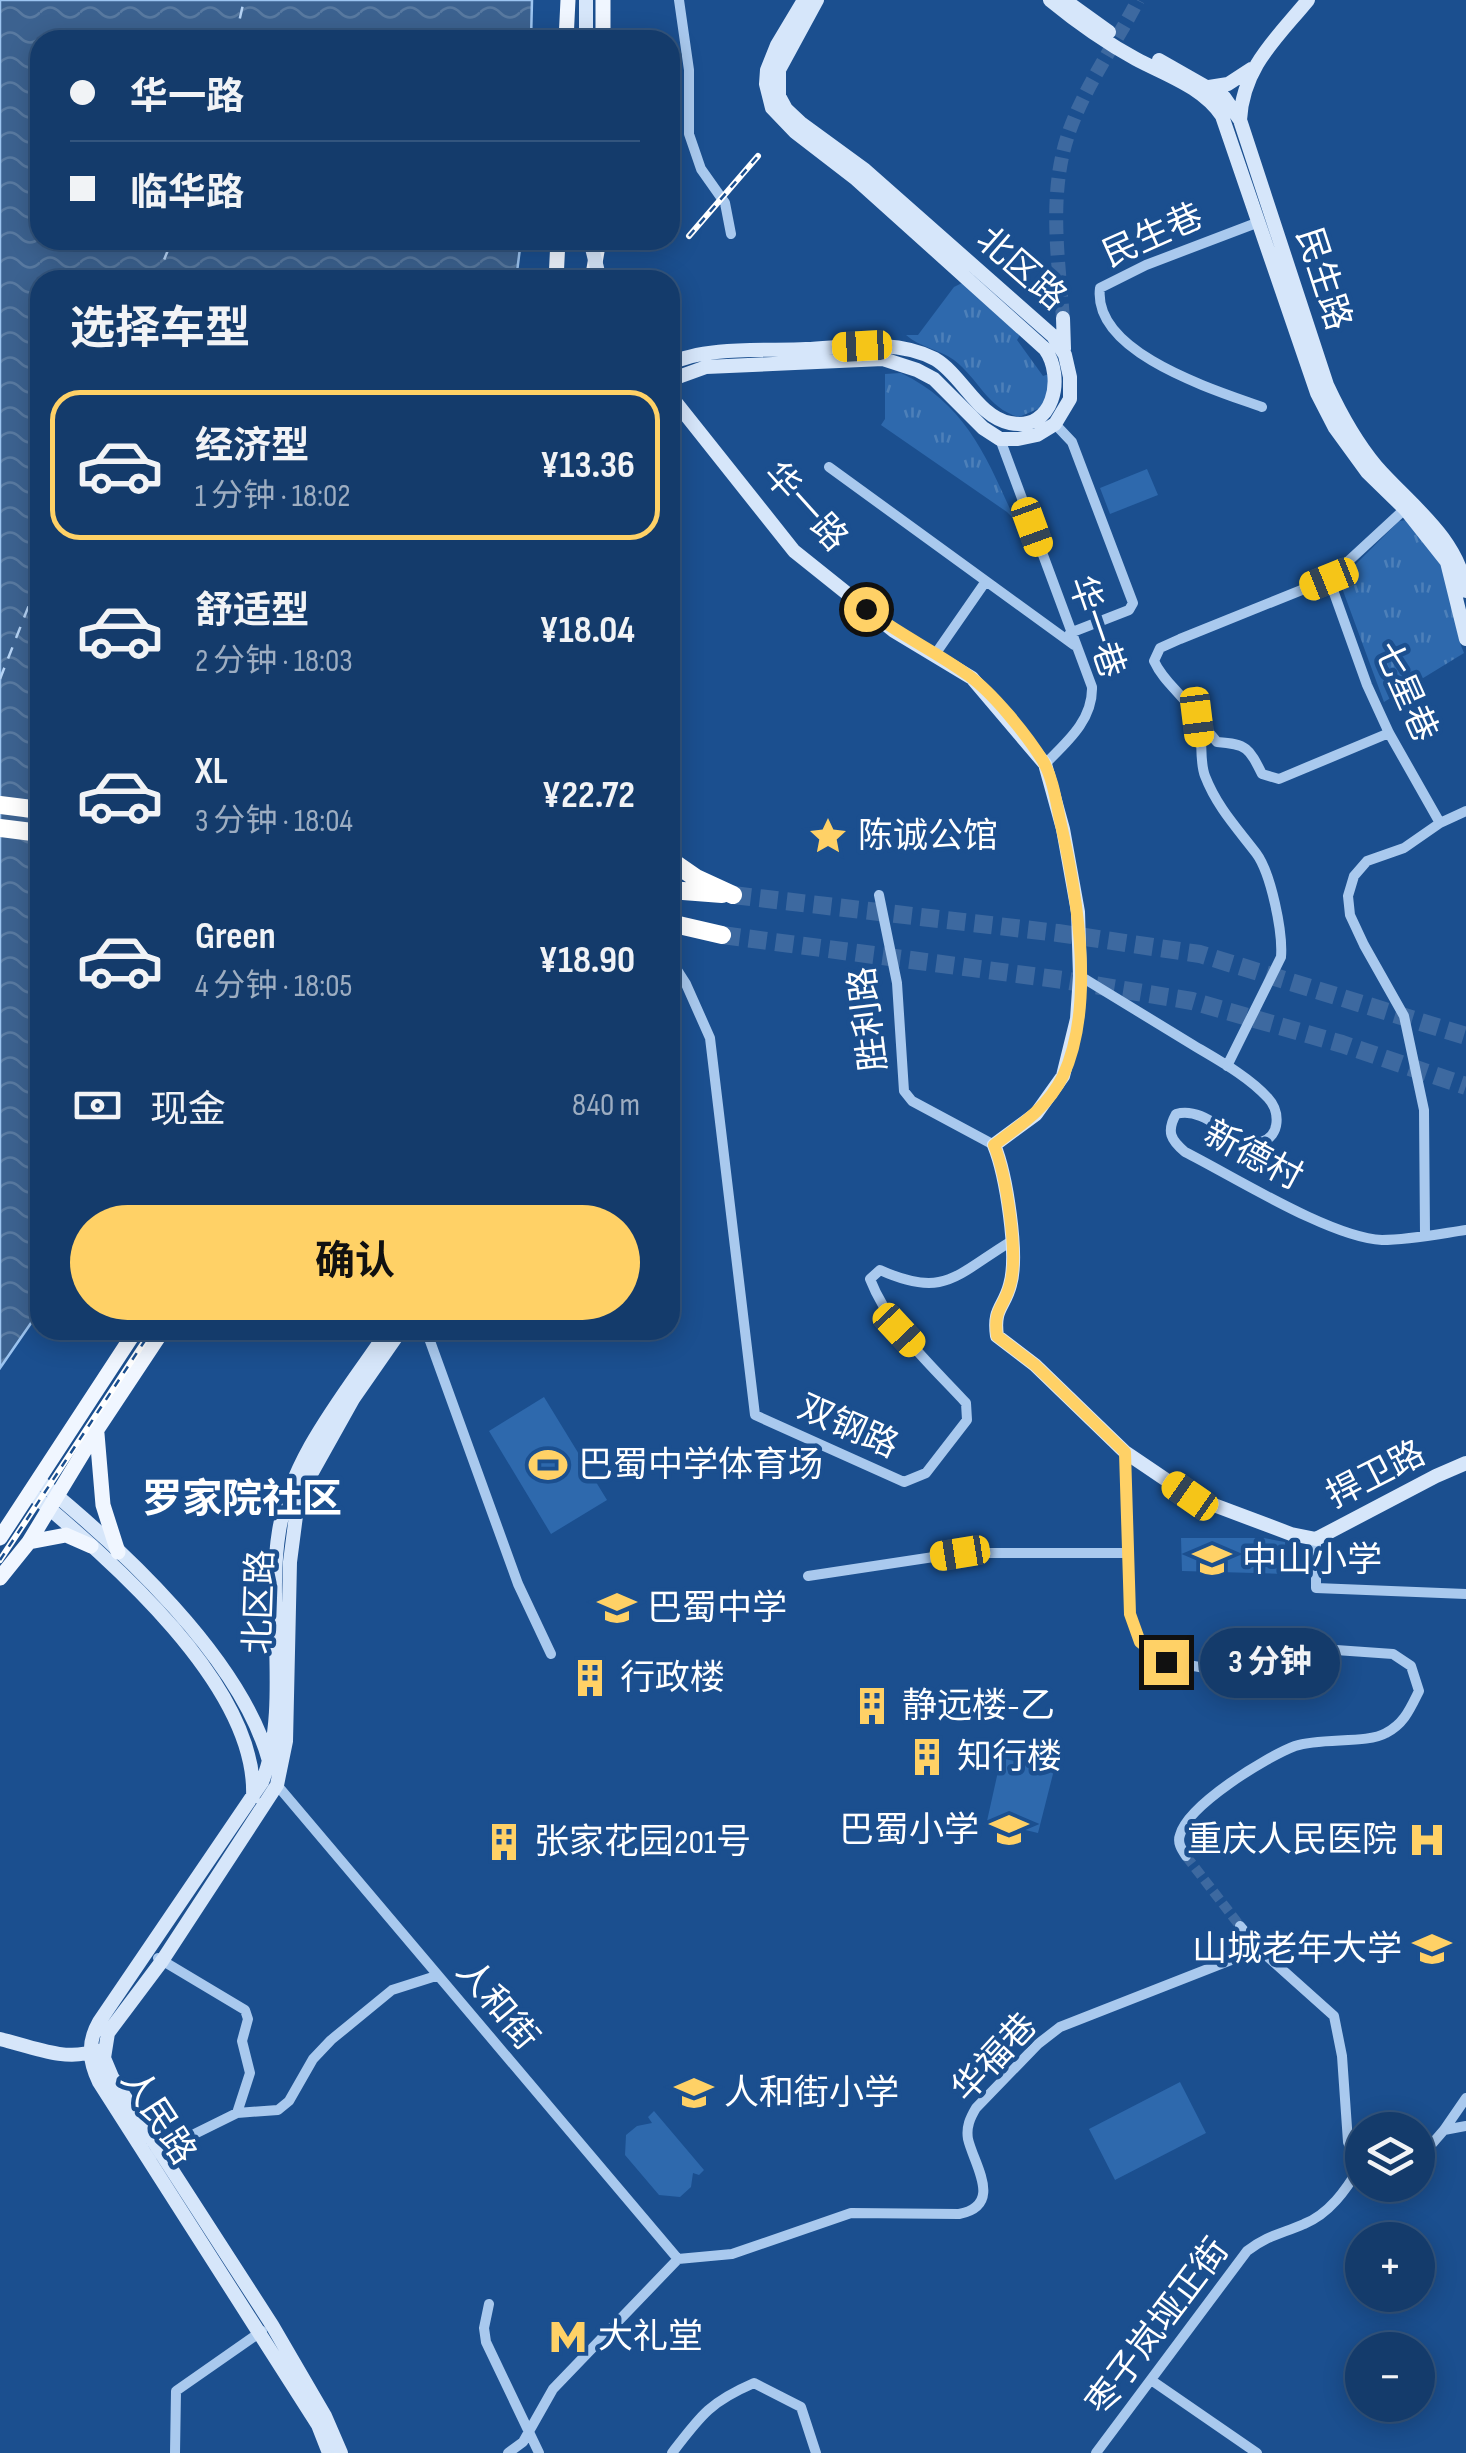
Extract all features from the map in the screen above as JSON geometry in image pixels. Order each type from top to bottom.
[{"type":"highway","points":[[0,805],[30,809]]},
{"type":"highway","points":[[0,828],[30,832]]},
{"type":"highway","points":[[680,866],[733,895],[680,891]]},
{"type":"highway","points":[[680,925],[722,935]]},
{"type":"main road","points":[[566,30],[568,0]]},
{"type":"main road","points":[[586,0],[586,30]]},
{"type":"main road","points":[[603,0],[603,30]]},
{"type":"main road","name":"北区路","points":[[804,0],[767,70],[768,98],[778,116],[1064,355],[1070,376],[1070,399],[1055,424]]},
{"type":"main road","name":"北区路","points":[[680,360],[726,353],[884,346],[933,358],[952,371],[987,410],[1011,424],[1028,423],[1039,416],[1054,396],[1056,370],[1049,343],[865,170],[786,109],[778,87],[779,70],[818,0]]},
{"type":"main road","points":[[1050,0],[1084,28],[1188,86],[1212,88],[1228,84],[1251,68]]},
{"type":"main road","points":[[1065,0],[1137,50],[1212,88],[1224,97],[1240,120]]},
{"type":"main road","name":"民生路","points":[[1308,0],[1251,68],[1241,98],[1240,120],[1326,385],[1345,422],[1376,466],[1457,562]]},
{"type":"main road","name":"民生路","points":[[1188,86],[1212,103],[1222,116],[1317,392],[1334,428],[1367,472],[1409,505]]},
{"type":"main road","points":[[1063,318],[1064,355]]},
{"type":"main road","points":[[680,376],[706,367],[884,359],[934,379],[983,428],[1000,439],[1038,435],[1055,424]]},
{"type":"main road","name":"华一路","points":[[680,408],[794,550],[894,631],[972,678],[1045,764],[1078,912],[1080,976],[1073,1040],[1062,1076],[1036,1114],[994,1145]]},
{"type":"main road","points":[[1457,562],[1466,591]]},
{"type":"main road","points":[[1457,562],[1466,640]]},
{"type":"main road","points":[[1461,620],[1466,604]]},
{"type":"main road","points":[[994,1145],[1007,1192],[1010,1242]]},
{"type":"main road","name":"捍卫路","points":[[1010,1242],[1011,1283],[994,1316],[997,1336],[1035,1365],[1125,1452],[1190,1496],[1291,1534],[1316,1538],[1466,1463]]},
{"type":"main road","points":[[0,1538],[130,1340]]},
{"type":"main road","points":[[0,1578],[29,1542],[156,1340]]},
{"type":"main road","name":"北区路","points":[[269,1745],[276,1562],[284,1504],[308,1451],[381,1340]]},
{"type":"main road","name":"北区路","points":[[277,1785],[287,1716],[290,1562],[297,1508],[306,1483],[353,1399],[394,1340]]},
{"type":"main road","points":[[98,1428],[97,1462],[103,1505],[118,1552]]},
{"type":"main road","points":[[34,1487],[118,1552],[208,1648],[269,1745],[277,1785]]},
{"type":"main road","points":[[54,1503],[180,1635],[231,1713],[254,1739],[269,1745]]},
{"type":"main road","points":[[29,1542],[66,1535],[91,1546]]},
{"type":"main road","points":[[231,1713],[251,1760],[252,1800]]},
{"type":"main road","points":[[269,1745],[280,1737],[287,1716]]},
{"type":"main road","name":"人民路","points":[[154,2154],[112,2077],[104,2058],[105,2042],[112,2024],[252,1800],[270,1763]]},
{"type":"main road","name":"人民路","points":[[277,1785],[265,1808],[156,1956],[100,2022],[90,2054],[100,2082],[154,2154],[325,2416],[341,2453]]},
{"type":"main road","points":[[0,2039],[63,2054],[90,2054],[105,2042]]},
{"type":"main road","name":"人民路","points":[[266,2328],[329,2453]]},
{"type":"street","points":[[679,0],[689,70],[689,134],[700,169],[724,204],[731,234]]},
{"type":"street","name":"民生巷","points":[[1258,222],[1146,265],[1100,288],[1099,298],[1118,338],[1183,379],[1262,406]]},
{"type":"street","points":[[1055,424],[1072,442],[1134,602],[1129,610],[1070,633]]},
{"type":"street","name":"华一巷","points":[[1000,439],[1092,687],[1092,700],[1074,736],[1045,764]]},
{"type":"street","points":[[829,467],[1075,646]]},
{"type":"street","points":[[1389,733],[1279,779],[1262,774],[1250,750],[1240,744],[1217,742],[1161,678],[1154,662],[1160,648],[1329,579],[1409,505]]},
{"type":"street","name":"七星巷","points":[[1329,579],[1367,685],[1440,823]]},
{"type":"street","points":[[936,653],[986,581]]},
{"type":"street","points":[[1197,717],[1203,771],[1216,800],[1259,856],[1282,937],[1280,957],[1227,1066]]},
{"type":"street","points":[[1425,1235],[1424,1110],[1404,1016],[1350,915],[1348,896],[1354,876],[1367,861],[1404,848],[1466,810]]},
{"type":"street","name":"胜利路","points":[[878,895],[897,983],[904,1090],[912,1101],[994,1145]]},
{"type":"street","name":"双钢路","points":[[680,975],[710,1038],[755,1415],[904,1482],[926,1473],[967,1420],[966,1404],[899,1330],[876,1296],[870,1279],[880,1270],[908,1283],[942,1283],[1010,1242]]},
{"type":"street","name":"新德村","points":[[1080,976],[1227,1066],[1276,1108],[1278,1124],[1271,1136],[1260,1142],[1249,1142],[1199,1114],[1176,1114],[1170,1126],[1172,1140],[1185,1152],[1301,1213],[1348,1232],[1380,1240],[1466,1230]]},
{"type":"street","points":[[430,1340],[518,1584],[551,1654]]},
{"type":"street","points":[[1125,1452],[1130,1614],[1140,1642],[1166,1662],[1216,1670],[1284,1654],[1336,1650],[1393,1654],[1410,1666],[1418,1691],[1404,1720],[1383,1736],[1328,1739],[1294,1746],[1234,1781],[1198,1808],[1180,1834],[1180,1846],[1186,1856]]},
{"type":"street","points":[[1316,1538],[1316,1588],[1466,1594]]},
{"type":"street","points":[[808,1576],[960,1553],[1128,1553]]},
{"type":"street","name":"人和街","points":[[277,1785],[678,2260]]},
{"type":"street","points":[[1240,1926],[1334,2016],[1342,2056],[1346,2112]]},
{"type":"street","name":"华福巷","points":[[678,2260],[732,2254],[851,2213],[971,2211],[980,2201],[984,2184],[968,2140],[969,2121],[976,2108],[1038,2044],[1072,2021],[1260,1948]]},
{"type":"street","points":[[156,1956],[246,2010],[248,2019],[242,2041],[250,2073],[237,2113]]},
{"type":"street","points":[[154,2154],[237,2113],[272,2112],[284,2106],[313,2058],[332,2040],[392,1990],[436,1976]]},
{"type":"street","points":[[1435,2140],[1466,2098]]},
{"type":"street","points":[[1444,2130],[1466,2126]]},
{"type":"street","name":"枣子岚垭正街","points":[[1096,2453],[1247,2251],[1267,2236],[1307,2223],[1345,2191]]},
{"type":"street","points":[[508,2453],[528,2433],[553,2389],[678,2260]]},
{"type":"street","points":[[489,2304],[484,2328],[486,2342],[539,2453]]},
{"type":"street","points":[[175,2453],[176,2392],[266,2328]]},
{"type":"street","points":[[1150,2380],[1257,2453]]},
{"type":"street","points":[[672,2453],[718,2399],[754,2383],[801,2407],[816,2453]]},
{"type":"green space","points":[[962,283],[1020,335],[1017,340],[1043,376],[1049,374],[1049,390],[1040,408],[1019,417],[1008,413],[954,360],[906,335],[918,335],[954,287]]},
{"type":"green space","points":[[901,373],[942,400],[972,435],[1015,520],[881,425],[885,419],[885,374]]},
{"type":"green space","points":[[1147,469],[1158,495],[1110,514],[1100,488]]},
{"type":"green space","points":[[1407,520],[1443,565],[1464,653],[1384,702],[1342,588],[1347,573],[1399,521]]},
{"type":"green space","name":"巴蜀中学体育场","points":[[544,1397],[607,1500],[551,1534],[489,1431]]},
{"type":"green space","points":[[1181,1538],[1264,1538],[1285,1542],[1287,1574],[1182,1571]]},
{"type":"green space","points":[[1001,1758],[1054,1770],[1038,1833],[987,1821]]},
{"type":"green space","points":[[1180,2082],[1206,2133],[1115,2180],[1089,2129]]},
{"type":"green space","points":[[654,2111],[704,2170],[699,2175],[693,2173],[691,2187],[680,2197],[659,2195],[625,2155],[626,2135],[637,2126],[652,2123],[648,2117]]},
{"type":"water","points":[[0,0],[532,0],[531,30],[30,30],[30,250],[520,250],[517,270],[30,270],[30,1324],[0,1368]]},
{"type":"ferry route","points":[[237,30],[244,0]]},
{"type":"ferry route","points":[[160,270],[168,250]]},
{"type":"ferry route","points":[[0,679],[30,602]]},
{"type":"tunnel","points":[[1063,318],[1056,225],[1063,155],[1083,98],[1138,0]]},
{"type":"tunnel","points":[[733,895],[1058,933],[1200,954],[1466,1036]]},
{"type":"tunnel","points":[[722,935],[1192,1001],[1342,1044],[1466,1086]]},
{"type":"tunnel","points":[[1186,1856],[1240,1926]]},
{"type":"railway","points":[[689,236],[758,156]]},
{"type":"railway","points":[[0,1560],[145,1340]]},
{"type":"place","name":"陈诚公馆","points":[[828,836]]},
{"type":"place","name":"巴蜀中学体育场","points":[[548,1465]]},
{"type":"place","name":"中山小学","points":[[1212,1560]]},
{"type":"place","name":"巴蜀中学","points":[[617,1608]]},
{"type":"place","name":"行政楼","points":[[590,1678]]},
{"type":"place","name":"静远楼-乙","points":[[872,1706]]},
{"type":"place","name":"知行楼","points":[[927,1757]]},
{"type":"place","name":"巴蜀小学","points":[[1009,1830]]},
{"type":"place","name":"重庆人民医院","points":[[1427,1840]]},
{"type":"place","name":"张家花园201号","points":[[504,1842]]},
{"type":"place","name":"山城老年大学","points":[[1432,1949]]},
{"type":"place","name":"人和街小学","points":[[694,2093]]},
{"type":"place","name":"大礼堂","points":[[568,2337]]},
{"type":"district","name":"罗家院社区","points":[[242,1500]]},
{"type":"route","points":[[866,609],[894,631],[972,678],[1045,764],[1056,798],[1078,912],[1077,1019],[1062,1076],[1036,1114],[994,1145],[1009,1206],[1011,1283],[994,1316],[997,1336],[1035,1365],[1125,1452],[1130,1614],[1140,1642],[1166,1662]]}]
